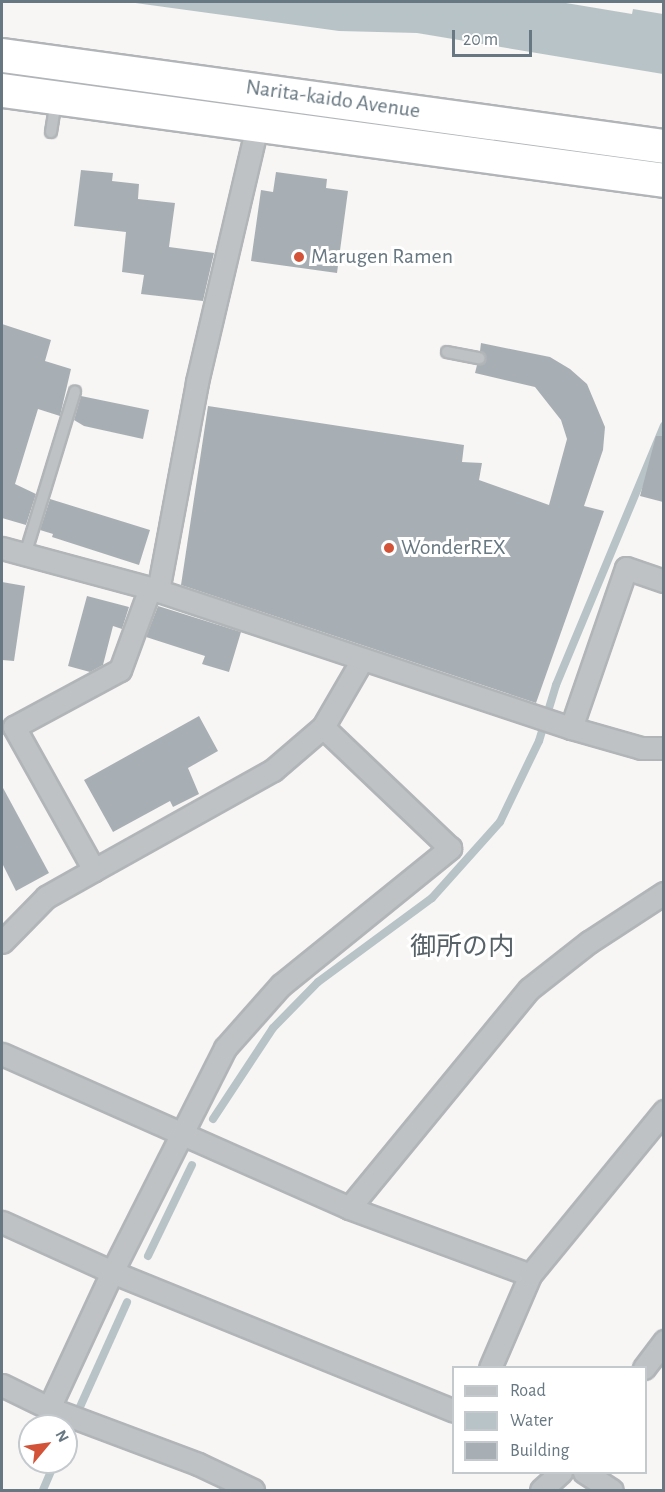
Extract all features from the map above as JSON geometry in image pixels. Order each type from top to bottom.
[{"type":"highway","name":"Narita-kaido Avenue","points":[[2,55],[663,146]]},
{"type":"highway","name":"Narita-kaido Avenue","points":[[2,90],[258,122],[663,180]]},
{"type":"street","points":[[94,870],[8,730],[120,670],[154,589],[197,382],[258,122]]},
{"type":"street","points":[[2,548],[154,589],[567,727],[641,748],[663,748]]},
{"type":"street","points":[[567,727],[626,568],[663,581]]},
{"type":"street","points":[[2,942],[46,897],[273,770],[323,727],[362,660]]},
{"type":"street","points":[[54,1410],[112,1272],[180,1133],[225,1048],[281,985],[450,848],[323,727]]},
{"type":"street","points":[[349,1208],[529,989],[663,893]]},
{"type":"street","points":[[2,1054],[349,1208],[530,1275]]},
{"type":"street","points":[[491,1366],[530,1275],[663,1111]]},
{"type":"street","points":[[2,1222],[112,1272],[452,1411]]},
{"type":"street","points":[[645,1366],[663,1341]]},
{"type":"street","points":[[2,1385],[54,1410],[198,1464],[253,1491]]},
{"type":"street","points":[[541,1491],[560,1474]]},
{"type":"street","points":[[586,1474],[612,1491]]},
{"type":"lane","points":[[51,132],[56,96]]},
{"type":"lane","points":[[447,351],[479,358]]},
{"type":"lane","points":[[25,555],[75,391]]},
{"type":"water","points":[[128,2],[560,2],[632,14],[633,9],[663,14],[663,74],[417,33],[339,31]]},
{"type":"building","points":[[81,170],[113,173],[112,181],[139,184],[138,199],[175,203],[169,247],[214,253],[203,301],[141,294],[144,275],[122,272],[126,232],[74,226]]},
{"type":"building","points":[[276,172],[327,179],[326,188],[348,191],[337,273],[251,261],[261,190],[273,192]]},
{"type":"building","points":[[2,324],[51,340],[45,361],[71,369],[60,416],[38,409],[15,484],[36,494],[26,525],[2,518]]},
{"type":"building","name":"WonderREX","points":[[481,343],[550,357],[570,369],[587,384],[605,427],[603,450],[584,506],[604,511],[536,703],[181,585],[208,406],[464,445],[462,462],[482,463],[479,480],[549,505],[567,439],[561,420],[535,387],[475,373],[477,365],[486,359],[480,351]]},
{"type":"building","points":[[81,396],[149,410],[143,439],[84,426],[74,420]]},
{"type":"building","points":[[656,436],[663,436],[663,502],[640,496]]},
{"type":"building","points":[[50,499],[150,530],[139,565],[52,537],[53,534],[40,530]]},
{"type":"building","points":[[2,582],[25,586],[14,661],[2,660]]},
{"type":"building","points":[[87,596],[129,607],[122,629],[113,626],[103,665],[90,672],[68,666]]},
{"type":"building","points":[[158,606],[241,632],[229,672],[202,664],[205,656],[146,637]]},
{"type":"building","points":[[199,716],[218,751],[188,768],[199,794],[173,807],[170,801],[113,832],[84,780]]},
{"type":"building","points":[[2,786],[49,873],[16,891],[2,863]]},
{"type":"waterway","points":[[213,1119],[273,1028],[318,982],[432,898],[500,822],[539,741],[556,685],[664,426]]},
{"type":"waterway","points":[[148,1256],[192,1165]]},
{"type":"waterway","points":[[77,1414],[127,1302]]},
{"type":"waterway","points":[[43,1490],[50,1474]]},
{"type":"place","name":"Marugen Ramen","points":[[299,257]]},
{"type":"place","name":"WonderREX","points":[[389,548]]},
{"type":"district","name":"御所の内","points":[[462,948]]}]
